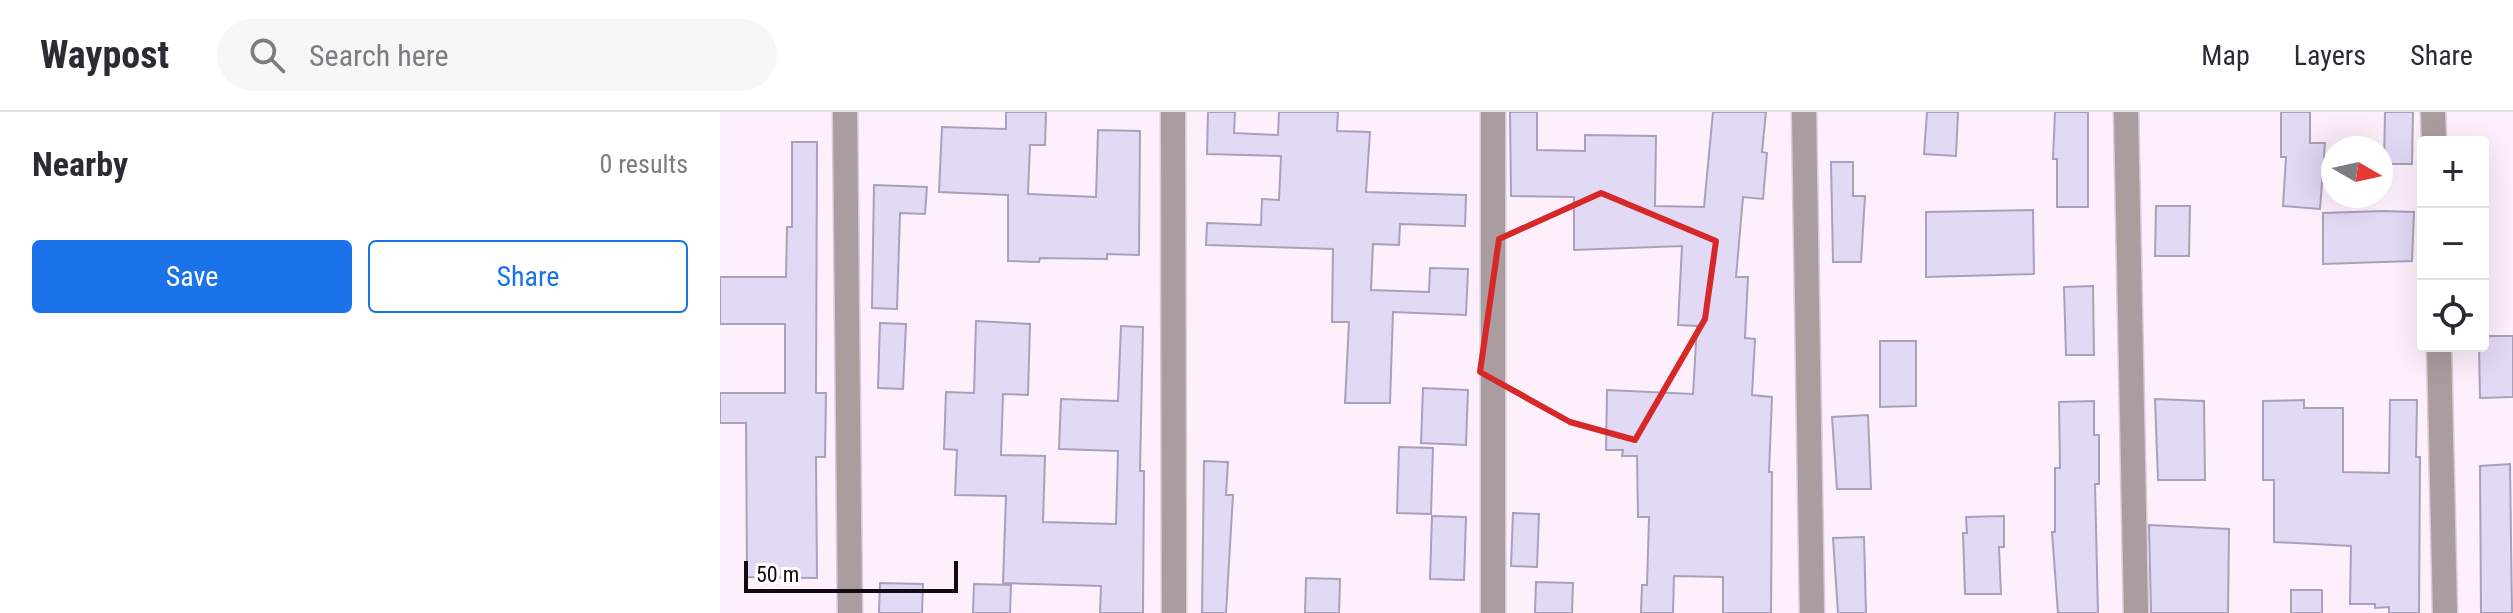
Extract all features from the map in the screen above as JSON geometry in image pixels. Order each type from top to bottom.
[{"type":"street","points":[[845,112],[850,613]]},
{"type":"street","points":[[1173,112],[1174,613]]},
{"type":"street","points":[[1493,112],[1493,613]]},
{"type":"street","points":[[1804,112],[1812,613]]},
{"type":"street","points":[[2126,112],[2136,613]]},
{"type":"street","points":[[2433,112],[2434,136]]},
{"type":"street","points":[[2439,352],[2445,613]]},
{"type":"highlighted area","points":[[1601,193],[1716,241],[1705,319],[1635,440],[1570,422],[1480,372],[1499,239]]},
{"type":"building","points":[[1006,112],[1046,112],[1045,145],[1030,145],[1028,194],[1096,197],[1098,130],[1140,131],[1139,255],[1107,254],[1107,259],[1008,261],[1008,195],[939,192],[942,127],[1006,129]]},
{"type":"building","points":[[1208,112],[1235,112],[1234,133],[1278,135],[1279,112],[1338,112],[1337,131],[1370,132],[1366,192],[1466,195],[1465,226],[1400,224],[1399,245],[1373,244],[1371,290],[1429,292],[1430,268],[1468,269],[1466,315],[1393,312],[1390,403],[1345,403],[1349,322],[1332,322],[1333,249],[1206,245],[1207,223],[1261,225],[1262,199],[1279,200],[1281,156],[1207,154]]},
{"type":"building","points":[[1510,112],[1537,112],[1537,150],[1585,151],[1585,135],[1656,136],[1655,206],[1704,207],[1713,112],[1766,112],[1762,152],[1767,153],[1763,199],[1743,197],[1736,277],[1748,277],[1745,338],[1755,339],[1752,395],[1772,397],[1769,472],[1772,472],[1771,613],[1723,613],[1723,577],[1674,576],[1673,613],[1641,613],[1642,585],[1647,585],[1649,517],[1638,517],[1637,456],[1622,456],[1623,450],[1606,450],[1607,390],[1693,394],[1697,326],[1678,325],[1682,246],[1574,250],[1574,197],[1511,196]]},
{"type":"building","points":[[1927,112],[1958,112],[1956,156],[1924,154]]},
{"type":"building","points":[[2055,112],[2088,112],[2088,207],[2057,207],[2057,159],[2053,159]]},
{"type":"building","points":[[2281,112],[2310,112],[2310,143],[2321,143],[2320,209],[2283,206],[2286,157],[2281,157]]},
{"type":"building","points":[[2385,112],[2413,112],[2412,164],[2393,164],[2393,136],[2385,136]]},
{"type":"building","points":[[792,142],[817,142],[816,393],[826,393],[825,457],[816,457],[817,578],[747,577],[746,423],[720,423],[720,393],[785,393],[785,324],[720,324],[720,277],[786,277],[787,227],[792,227]]},
{"type":"building","points":[[1831,162],[1853,162],[1853,196],[1865,196],[1861,262],[1833,262]]},
{"type":"building","points":[[874,185],[927,187],[925,214],[900,213],[897,309],[872,308]]},
{"type":"building","points":[[2156,206],[2190,206],[2189,256],[2155,256]]},
{"type":"building","points":[[2033,210],[2034,274],[1926,277],[1926,212]]},
{"type":"building","points":[[2414,212],[2412,261],[2323,264],[2323,213]]},
{"type":"building","points":[[2093,286],[2094,355],[2066,355],[2064,287]]},
{"type":"building","points":[[976,321],[1030,324],[1028,395],[1003,394],[1001,455],[1045,456],[1043,522],[1116,524],[1118,451],[1059,449],[1061,399],[1118,401],[1121,326],[1143,327],[1140,471],[1144,471],[1143,613],[1100,613],[1101,586],[1003,583],[1006,496],[955,495],[957,450],[944,449],[946,392],[974,393]]},
{"type":"building","points":[[880,323],[906,324],[903,389],[878,388]]},
{"type":"building","points":[[2489,336],[2513,336],[2513,397],[2480,398],[2479,352],[2489,352]]},
{"type":"building","points":[[1880,341],[1916,341],[1916,406],[1880,407]]},
{"type":"building","points":[[1423,388],[1468,390],[1466,445],[1421,443]]},
{"type":"building","points":[[2155,399],[2204,401],[2205,480],[2158,480]]},
{"type":"building","points":[[2304,400],[2304,408],[2343,408],[2343,472],[2389,473],[2390,400],[2417,400],[2416,457],[2420,457],[2419,613],[2389,613],[2389,607],[2350,604],[2351,546],[2274,542],[2274,480],[2263,480],[2263,401]]},
{"type":"building","points":[[2094,401],[2094,435],[2099,435],[2099,484],[2095,484],[2098,613],[2058,613],[2052,532],[2055,532],[2055,468],[2060,468],[2059,402]]},
{"type":"building","points":[[1868,415],[1871,489],[1837,489],[1832,417]]},
{"type":"building","points":[[1399,447],[1433,448],[1431,514],[1397,513]]},
{"type":"building","points":[[1204,461],[1228,462],[1226,495],[1233,495],[1226,613],[1202,613]]},
{"type":"building","points":[[2510,464],[2512,613],[2481,613],[2480,466]]},
{"type":"building","points":[[1513,513],[1539,514],[1537,567],[1511,566]]},
{"type":"building","points":[[1432,516],[1466,517],[1464,580],[1430,579]]},
{"type":"building","points":[[2004,516],[2004,547],[1999,547],[2001,594],[1965,594],[1963,533],[1967,533],[1966,517]]},
{"type":"building","points":[[2149,525],[2229,529],[2228,613],[2151,613]]},
{"type":"building","points":[[1864,537],[1866,613],[1838,613],[1833,538]]},
{"type":"building","points":[[1306,578],[1340,579],[1339,613],[1305,613]]},
{"type":"building","points":[[1536,582],[1573,583],[1572,613],[1535,613]]},
{"type":"building","points":[[880,583],[923,584],[922,613],[879,613]]},
{"type":"building","points":[[974,584],[1011,585],[1010,613],[973,613]]},
{"type":"building","points":[[2291,590],[2322,590],[2322,613],[2291,613]]}]
